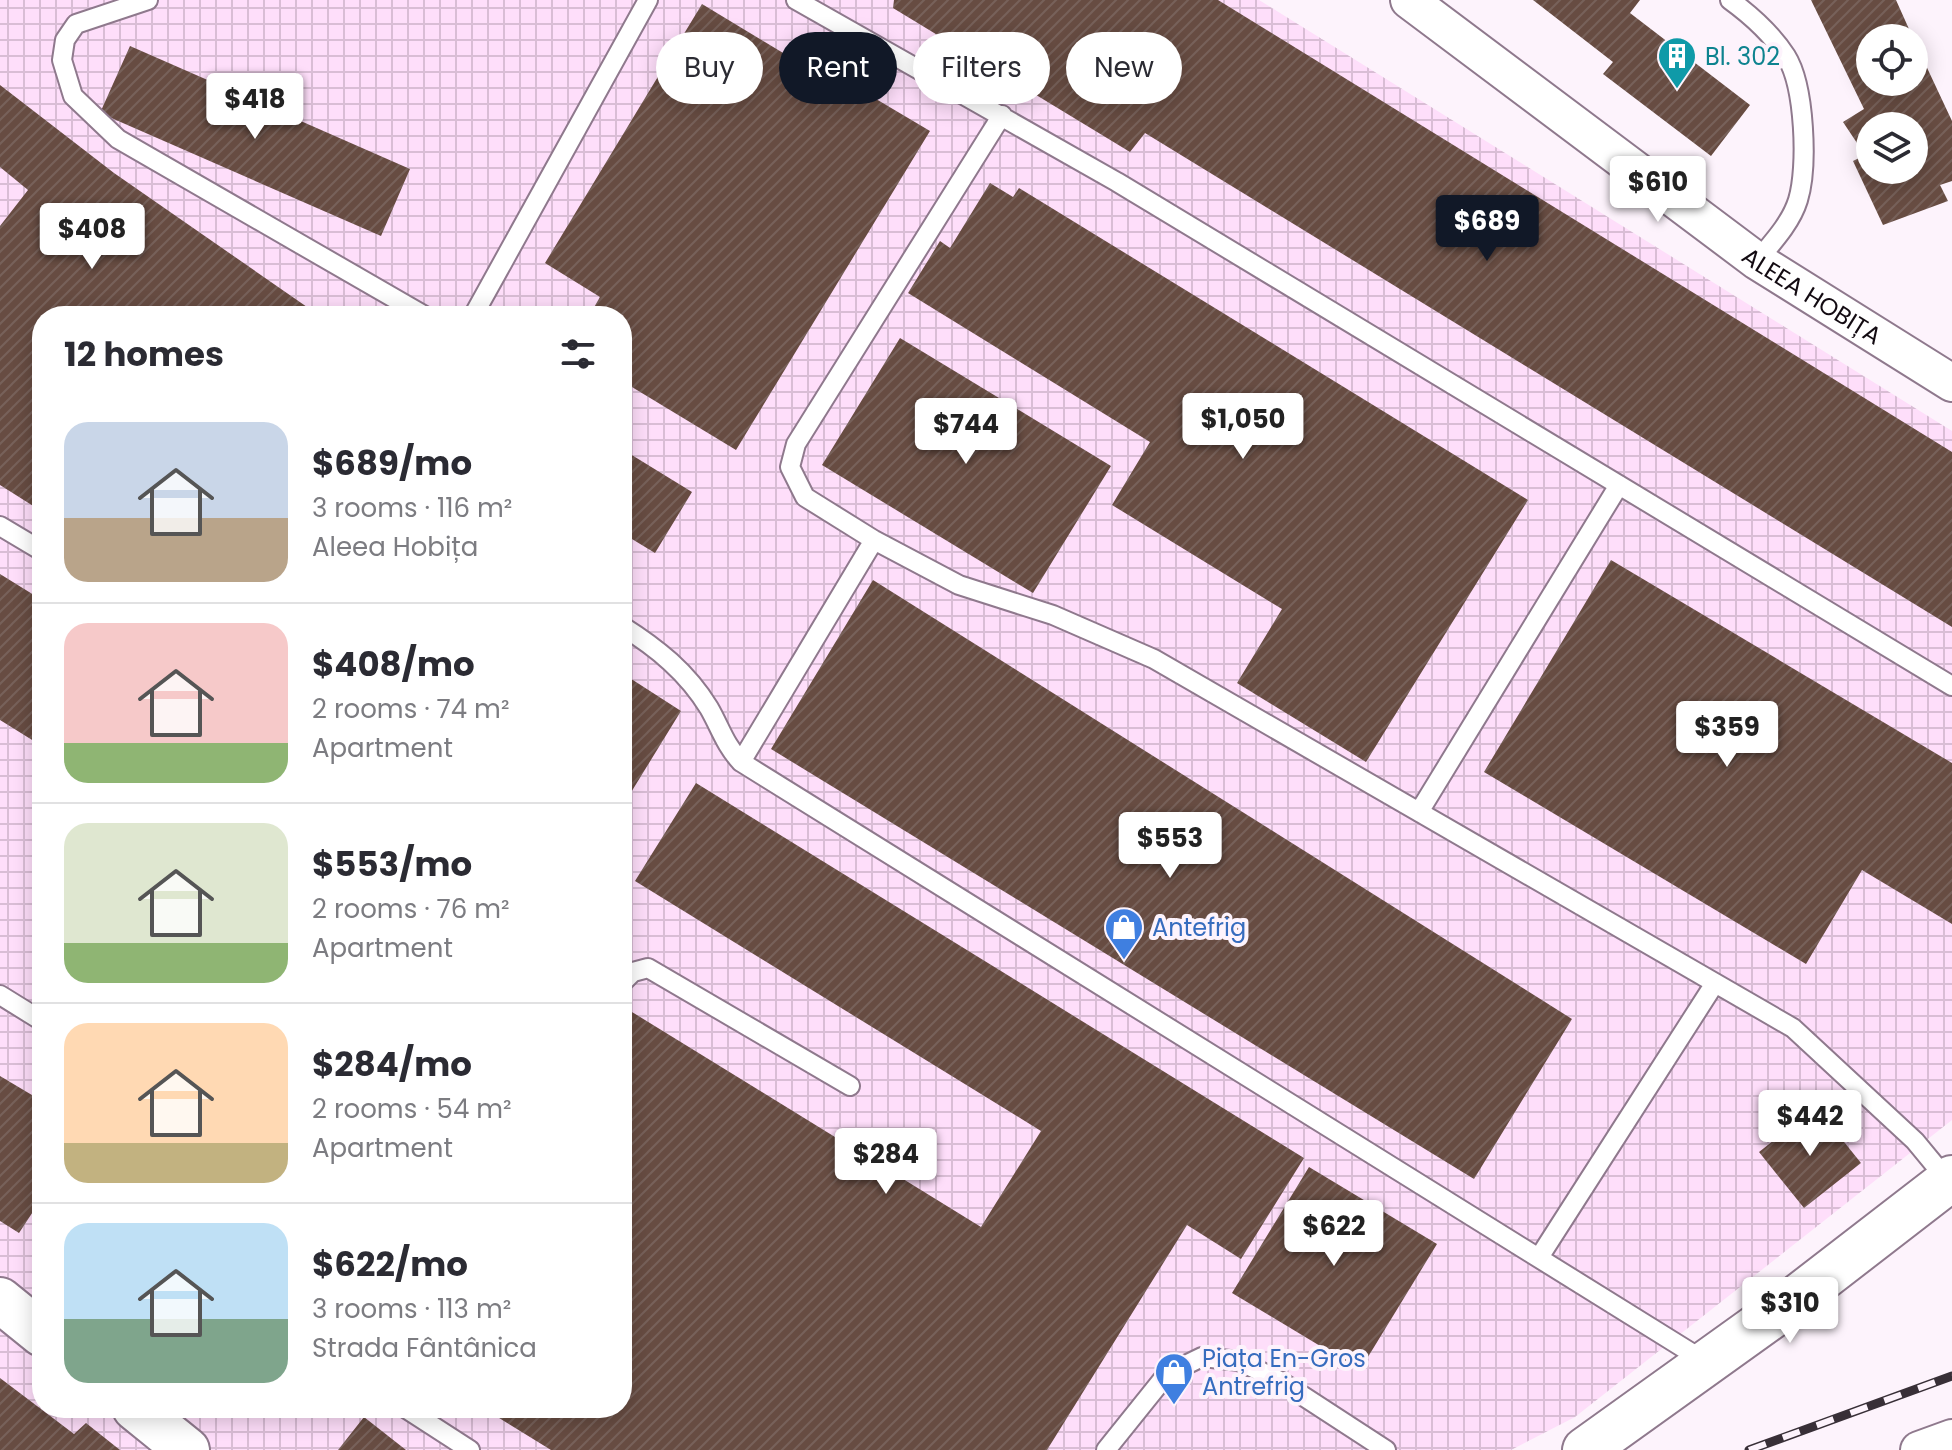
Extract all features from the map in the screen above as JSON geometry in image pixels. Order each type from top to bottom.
[{"type":"street","name":"ALEEA HOBIȚA","points":[[1409,0],[1757,261],[1952,383]]},
{"type":"street","points":[[1585,1450],[1708,1363],[1950,1179]]},
{"type":"street","points":[[0,1300],[32,1326]]},
{"type":"street","points":[[147,1418],[187,1450]]},
{"type":"street","points":[[1919,1450],[1952,1438]]},
{"type":"lane","points":[[148,0],[76,24],[65,40],[62,60],[73,96],[118,139],[408,306]]},
{"type":"lane","points":[[479,306],[648,0]]},
{"type":"lane","points":[[796,0],[1002,115],[1952,686]]},
{"type":"lane","points":[[1730,0],[1759,22],[1788,59],[1801,112],[1806,164],[1797,203],[1780,234],[1757,261]]},
{"type":"lane","points":[[1002,115],[796,444],[790,467],[805,497],[874,540],[959,585],[1053,615],[1154,659],[1793,1028],[1915,1141],[1950,1179]]},
{"type":"lane","points":[[1419,812],[1619,485]]},
{"type":"lane","points":[[0,526],[32,545]]},
{"type":"lane","points":[[741,762],[874,540]]},
{"type":"lane","points":[[632,632],[686,674],[710,710],[725,744],[741,762],[1708,1363]]},
{"type":"lane","points":[[632,973],[648,968],[850,1086]]},
{"type":"lane","points":[[1540,1256],[1715,983]]},
{"type":"lane","points":[[0,995],[32,1015]]},
{"type":"lane","points":[[1106,1450],[1167,1374],[1202,1357],[1239,1361],[1280,1381],[1386,1450]]},
{"type":"lane","points":[[420,1418],[470,1450]]},
{"type":"shaded area","points":[[0,0],[1259,0],[1952,431],[1952,1120],[1575,1417],[1511,1450],[0,1450]]},
{"type":"building","points":[[894,0],[1218,0],[1952,452],[1952,627],[1145,133],[1130,152],[1050,103],[1050,32],[932,32],[893,8]]},
{"type":"building","name":"Bl. 302","points":[[1533,0],[1640,0],[1630,13],[1750,105],[1711,156],[1603,74],[1613,62]]},
{"type":"building","points":[[1811,0],[1896,0],[1907,24],[1856,24],[1856,93]]},
{"type":"building","points":[[702,4],[748,32],[685,32]]},
{"type":"building","points":[[763,41],[779,50],[779,104],[884,104],[930,131],[736,450],[632,387],[632,306],[595,306],[600,297],[545,263],[656,80],[656,104],[763,104]]},
{"type":"building","points":[[130,46],[410,169],[381,236],[100,113]]},
{"type":"building","points":[[1928,70],[1952,121],[1952,181],[1940,185],[1948,201],[1883,225],[1864,184],[1928,184],[1928,112],[1859,112],[1864,109],[1858,96],[1928,96]]},
{"type":"building","points":[[0,85],[114,173],[306,306],[32,306],[32,505],[0,485],[0,226],[28,190],[0,167]]},
{"type":"building","points":[[1856,114],[1856,142],[1843,122]]},
{"type":"building","points":[[990,183],[1013,197],[1019,188],[1528,500],[1366,762],[1237,683],[1282,609],[1112,505],[1150,442],[908,293],[940,241],[950,248]]},
{"type":"building","points":[[900,338],[1111,466],[1033,593],[822,465]]},
{"type":"building","points":[[632,455],[692,492],[655,553],[632,539]]},
{"type":"building","points":[[1611,560],[1952,763],[1952,924],[1862,870],[1806,964],[1484,772]]},
{"type":"building","points":[[0,574],[32,594],[32,740],[0,720]]},
{"type":"building","points":[[873,580],[1572,1019],[1474,1179],[771,749]]},
{"type":"building","points":[[632,679],[681,711],[632,791]]},
{"type":"building","points":[[696,783],[1304,1158],[1241,1259],[1187,1225],[1047,1450],[551,1450],[499,1418],[632,1418],[632,1012],[981,1227],[1041,1131],[635,881]]},
{"type":"building","points":[[0,1076],[32,1095],[32,1213],[19,1233],[0,1221]]},
{"type":"building","points":[[1816,1107],[1861,1163],[1804,1208],[1759,1152]]},
{"type":"building","points":[[1309,1167],[1437,1244],[1360,1370],[1232,1293]]},
{"type":"building","points":[[0,1378],[32,1402],[32,1418],[53,1418],[74,1434],[86,1423],[120,1450],[0,1450]]},
{"type":"building","points":[[365,1418],[406,1450],[338,1450]]},
{"type":"railway","points":[[1749,1450],[1952,1376]]},
{"type":"place","name":"Bl. 302","points":[[1677,90]]},
{"type":"place","name":"Antefrig","points":[[1124,961]]},
{"type":"place","name":"Piața En-Gros Antrefrig","points":[[1174,1406]]}]
